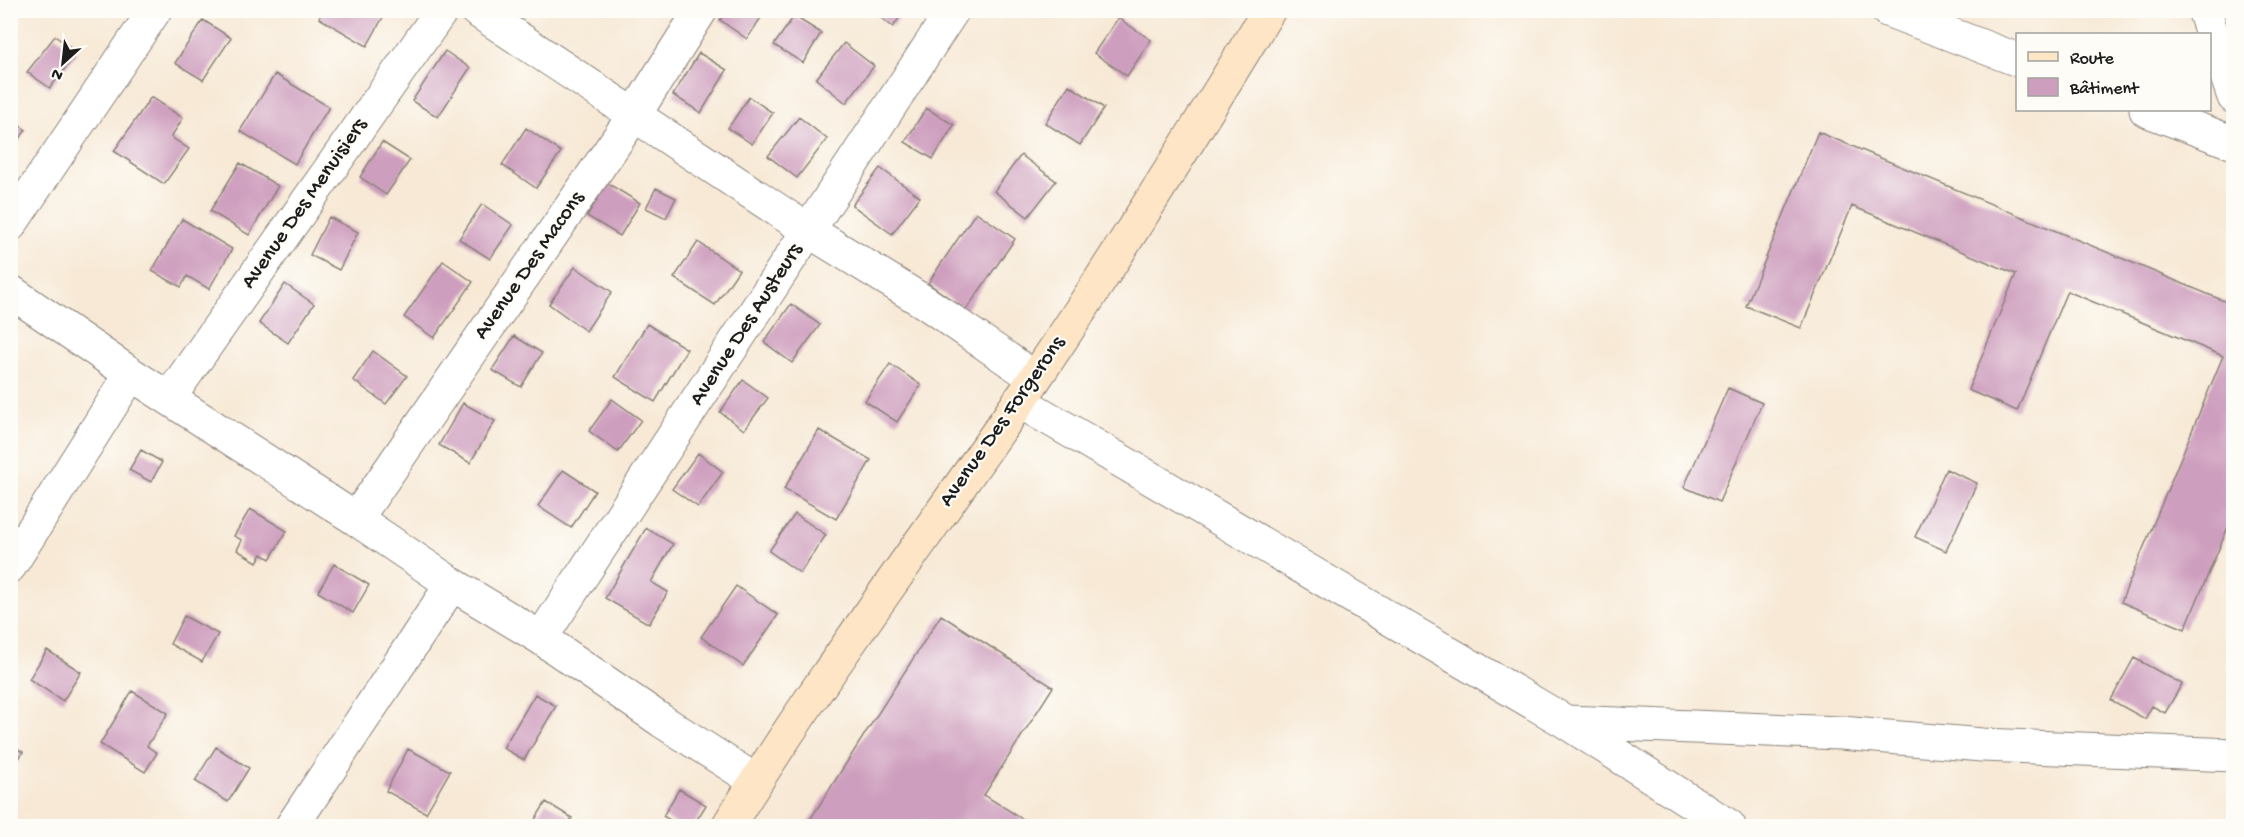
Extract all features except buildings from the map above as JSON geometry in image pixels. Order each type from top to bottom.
[{"type":"street","points":[[10,225],[155,10]]},
{"type":"street","name":"Avenue Des Menuisiers","points":[[169,398],[442,10]]},
{"type":"street","points":[[476,10],[809,231],[926,303],[1027,390],[1566,722],[1701,816],[1729,826]]},
{"type":"street","name":"Avenue Des Macons","points":[[356,519],[635,114],[701,10]]},
{"type":"street","name":"Avenue Des Austeurs","points":[[541,638],[953,10]]},
{"type":"street","name":"Avenue Des Forgerons","points":[[728,826],[868,615],[1027,390],[1269,10]]},
{"type":"street","points":[[1887,10],[2016,59]]},
{"type":"street","points":[[2204,10],[2234,97]]},
{"type":"street","points":[[2149,111],[2234,143]]},
{"type":"street","points":[[10,291],[131,374],[356,519],[452,584],[541,638],[662,721],[756,781]]},
{"type":"street","points":[[10,566],[131,374]]},
{"type":"street","points":[[292,826],[452,584]]},
{"type":"street","points":[[1566,722],[1841,733],[1983,745],[2234,755]]}]
